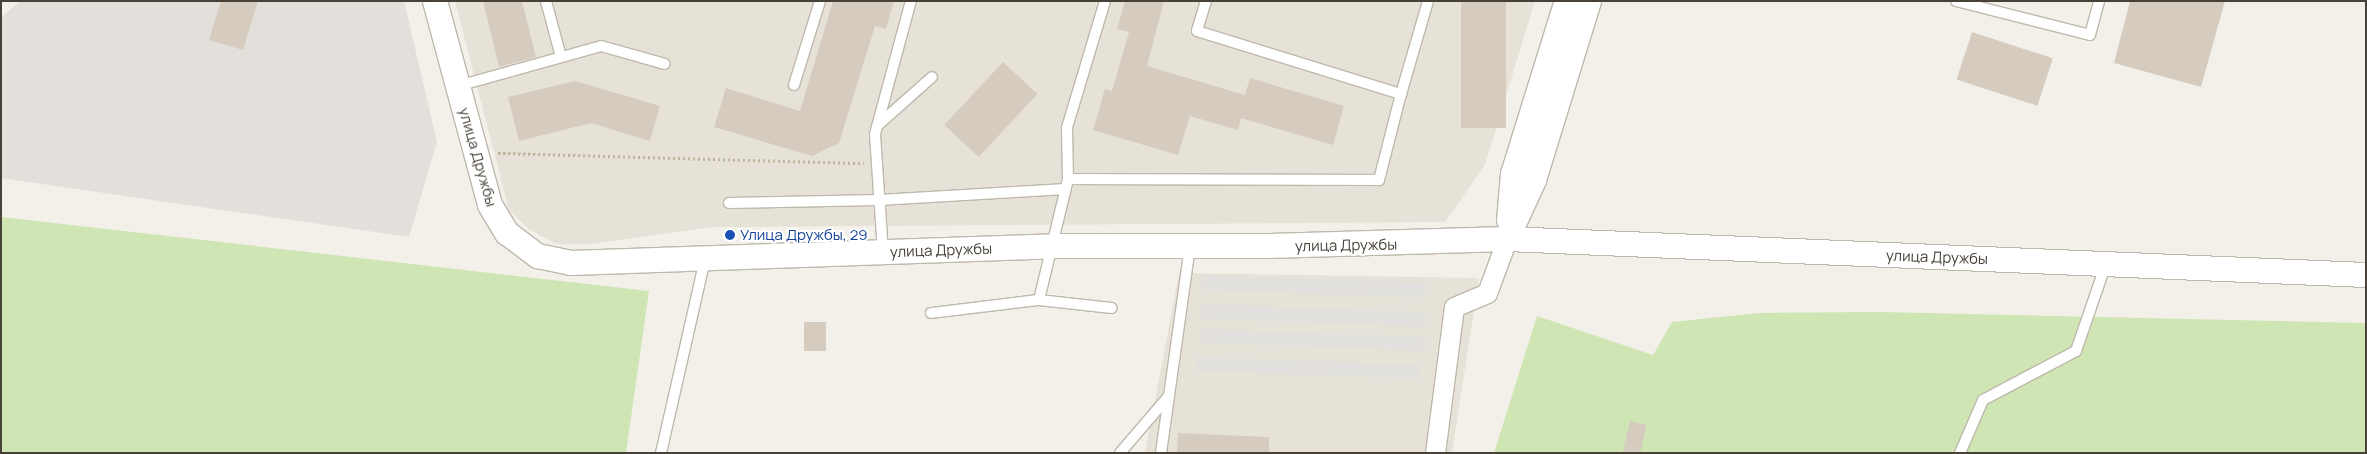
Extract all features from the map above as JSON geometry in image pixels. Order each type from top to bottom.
[{"type":"street","name":"улица Дружбы","points":[[435,1],[490,205],[507,233],[538,256],[571,263],[705,260],[1054,246],[1190,247],[1442,243],[1507,239],[2366,275]]},
{"type":"street","points":[[1507,239],[1513,174],[1567,1]]},
{"type":"street","points":[[1435,453],[1454,307],[1487,293],[1507,239],[1534,180],[1589,1]]},
{"type":"lane","points":[[546,1],[561,57]]},
{"type":"lane","points":[[794,85],[820,1]]},
{"type":"lane","points":[[883,252],[877,163],[878,126],[911,1]]},
{"type":"lane","points":[[1039,300],[1054,246],[1067,184],[1068,128],[1105,1]]},
{"type":"lane","points":[[1206,1],[1197,31],[1401,94]]},
{"type":"lane","points":[[729,203],[880,200],[1067,184],[1379,180],[1428,1]]},
{"type":"lane","points":[[1956,1],[2090,36],[2099,1]]},
{"type":"lane","points":[[458,86],[601,46],[665,64]]},
{"type":"lane","points":[[878,126],[932,77]]},
{"type":"lane","points":[[1161,453],[1190,247]]},
{"type":"lane","points":[[661,453],[705,260]]},
{"type":"lane","points":[[1960,453],[1983,400],[2076,351],[2106,264]]},
{"type":"lane","points":[[932,313],[1039,300],[1112,308]]},
{"type":"lane","points":[[1120,453],[1169,396]]},
{"type":"path","points":[[491,153],[877,163]]},
{"type":"shaded area","points":[[20,1],[404,1],[437,142],[409,237],[1,178],[1,18]]},
{"type":"shaded area","points":[[455,1],[1535,1],[1485,165],[1445,222],[713,227],[591,244],[557,244],[530,230],[509,210]]},
{"type":"shaded area","points":[[1179,273],[1479,278],[1452,453],[1145,453]]},
{"type":"shaded area","points":[[1202,275],[1426,283],[1425,298],[1201,290]]},
{"type":"shaded area","points":[[1201,304],[1426,312],[1425,327],[1200,319]]},
{"type":"shaded area","points":[[1201,329],[1426,337],[1425,351],[1201,343]]},
{"type":"shaded area","points":[[1196,357],[1421,365],[1420,379],[1196,371]]},
{"type":"green space","points":[[1,217],[649,291],[626,453],[1,453]]},
{"type":"green space","points":[[1880,312],[2366,323],[2366,453],[1494,453],[1537,316],[1653,355],[1672,322],[1759,313]]},
{"type":"building","points":[[221,1],[258,1],[243,50],[209,40]]},
{"type":"building","points":[[483,1],[522,1],[536,57],[499,67]]},
{"type":"building","points":[[833,1],[894,1],[886,29],[875,26],[839,143],[812,156],[714,127],[726,88],[800,111]]},
{"type":"building","points":[[1125,1],[1164,1],[1147,66],[1245,95],[1250,78],[1344,106],[1333,145],[1241,118],[1238,130],[1190,116],[1178,155],[1093,130],[1105,89],[1112,91],[1129,32],[1117,29]]},
{"type":"building","points":[[1461,1],[1506,1],[1506,128],[1461,128]]},
{"type":"building","points":[[2130,1],[2225,1],[2201,87],[2114,63]]},
{"type":"building","points":[[1972,32],[2053,58],[2037,106],[1957,80]]},
{"type":"building","points":[[1003,62],[1037,94],[979,157],[944,125]]},
{"type":"building","points":[[575,81],[660,106],[650,141],[591,123],[519,141],[508,97]]},
{"type":"building","points":[[804,322],[826,322],[826,351],[804,351]]},
{"type":"building","points":[[1630,421],[1647,425],[1640,453],[1623,453]]},
{"type":"building","points":[[1178,433],[1269,437],[1269,453],[1177,453]]},
{"type":"place","name":"Улица Дружбы, 29","points":[[730,235]]}]
